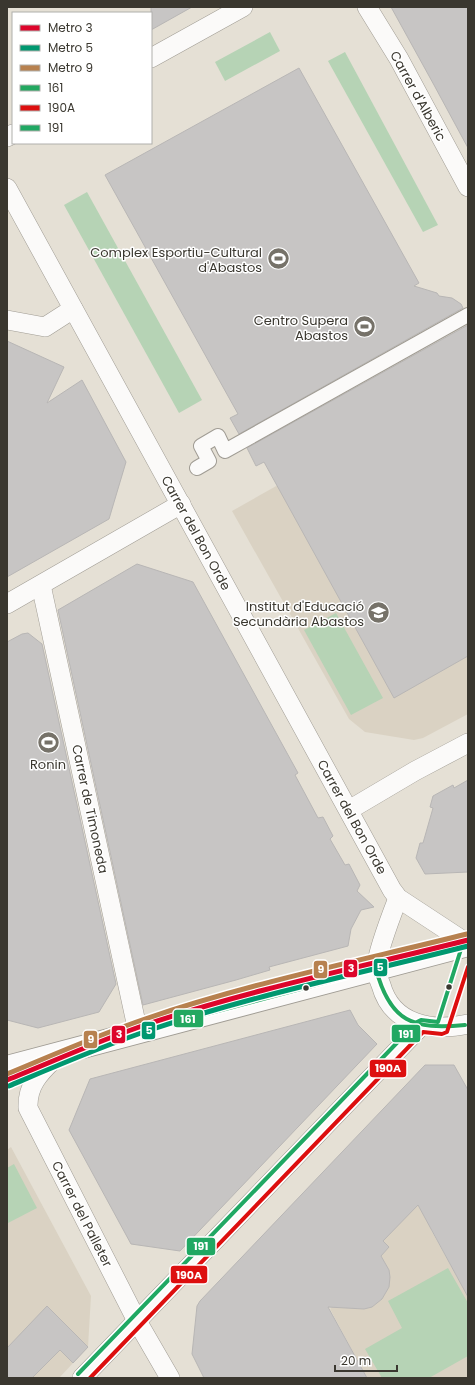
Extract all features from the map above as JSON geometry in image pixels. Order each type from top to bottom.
[{"type":"main road","points":[[7,1067],[468,944]]},
{"type":"main road","points":[[7,1054],[60,1053]]},
{"type":"street","points":[[152,57],[243,7]]},
{"type":"street","name":"Carrer d'Alberic","points":[[367,7],[399,59],[468,187]]},
{"type":"street","name":"Carrer del Bon Orde","points":[[7,188],[348,810],[398,898]]},
{"type":"street","points":[[7,320],[45,327],[73,309]]},
{"type":"street","points":[[197,468],[209,461],[201,446],[218,436],[226,450],[468,316]]},
{"type":"street","points":[[7,604],[181,504]]},
{"type":"street","name":"Carrer de Timoneda","points":[[41,585],[138,1032]]},
{"type":"street","points":[[348,810],[415,771],[468,743]]},
{"type":"street","points":[[467,1025],[442,1028],[421,1026],[410,1022],[395,1011],[383,993],[376,969],[398,898],[468,944]]},
{"type":"street","points":[[82,1378],[421,1026]]},
{"type":"street","name":"Carrer del Palleter","points":[[60,1053],[38,1075],[27,1097],[28,1108],[137,1321],[170,1378]]},
{"type":"shaded area","name":"Institut d'Educació Secundària Abastos","points":[[468,378],[468,714],[423,738],[414,740],[365,732],[349,719],[232,511]]},
{"type":"shaded area","points":[[367,1126],[440,1225],[431,1230],[468,1297],[468,1378],[367,1378],[330,1309],[338,1301],[353,1308],[364,1309],[372,1307],[382,1299],[389,1287],[389,1270],[381,1256],[389,1247],[383,1241]]},
{"type":"shaded area","points":[[11,1147],[91,1296],[88,1347],[59,1378],[7,1378],[7,1150]]},
{"type":"green space","points":[[270,32],[280,51],[225,81],[215,62]]},
{"type":"green space","points":[[345,52],[438,225],[423,232],[328,61]]},
{"type":"green space","points":[[87,192],[202,400],[179,413],[64,205]]},
{"type":"green space","points":[[336,613],[383,698],[351,715],[304,630]]},
{"type":"green space","points":[[14,1164],[37,1208],[8,1223],[7,1168]]},
{"type":"green space","points":[[448,1268],[468,1303],[468,1356],[429,1378],[382,1378],[365,1349],[402,1328],[388,1301]]},
{"type":"building","points":[[151,7],[192,7],[152,29]]},
{"type":"building","points":[[391,7],[468,7],[468,148],[434,85]]},
{"type":"building","points":[[299,68],[419,283],[414,286],[437,293],[439,296],[452,298],[461,304],[463,308],[239,434],[230,418],[238,414],[105,175]]},
{"type":"building","name":"Institut d'Educació Secundària Abastos","points":[[468,325],[468,656],[394,698],[264,462],[256,466],[247,448]]},
{"type":"building","points":[[7,341],[64,367],[47,403],[82,380],[126,462],[109,519],[7,577]]},
{"type":"building","points":[[137,564],[193,582],[298,773],[295,775],[318,818],[323,817],[333,836],[330,839],[345,865],[349,864],[360,885],[357,891],[374,907],[361,910],[351,929],[348,946],[269,967],[270,970],[236,980],[143,1005],[58,610]]},
{"type":"building","points":[[28,633],[42,644],[116,984],[99,1012],[38,1028],[7,1020],[7,642],[22,634]]},
{"type":"building","points":[[468,780],[468,872],[425,874],[416,858],[420,843],[423,843],[433,808],[430,807],[433,796],[453,785],[454,788]]},
{"type":"building","points":[[350,1010],[358,1025],[377,1044],[180,1251],[131,1244],[69,1130],[90,1079]]},
{"type":"building","points":[[425,1065],[454,1065],[468,1090],[468,1297],[418,1205],[383,1241],[389,1247],[381,1256],[389,1270],[390,1277],[389,1287],[382,1299],[372,1307],[364,1309],[328,1307],[367,1378],[204,1378],[192,1354],[197,1306],[200,1301]]},
{"type":"building","points":[[47,1306],[88,1347],[73,1363],[60,1350],[32,1378],[7,1378],[7,1348]]},
{"type":"metro line","name":"9","points":[[7,1074],[76,1045],[145,1019],[224,994],[467,934]]},
{"type":"metro line","name":"3","points":[[7,1080],[112,1037],[188,1011],[267,989],[468,940]]},
{"type":"metro line","name":"5","points":[[9,1086],[79,1056],[189,1017],[268,995],[468,946]]},
{"type":"transit line","name":"191","points":[[78,1374],[417,1022],[421,1020],[438,1022],[462,946]]},
{"type":"transit line","name":"190A","points":[[90,1378],[423,1032],[442,1034],[447,1032],[468,967]]},
{"type":"transit line","name":"161","points":[[376,969],[388,1001],[406,1019],[431,1026],[465,1025]]},
{"type":"transit line","name":"161","points":[[7,1084],[60,1053],[376,969]]},
{"type":"place","name":"Complex Esportiu-Cultural d'Abastos","points":[[278,259]]},
{"type":"place","name":"Centro Supera Abastos","points":[[364,327]]},
{"type":"place","name":"Institut d'Educació Secundària Abastos","points":[[379,613]]},
{"type":"place","name":"Ronin","points":[[48,742]]}]
